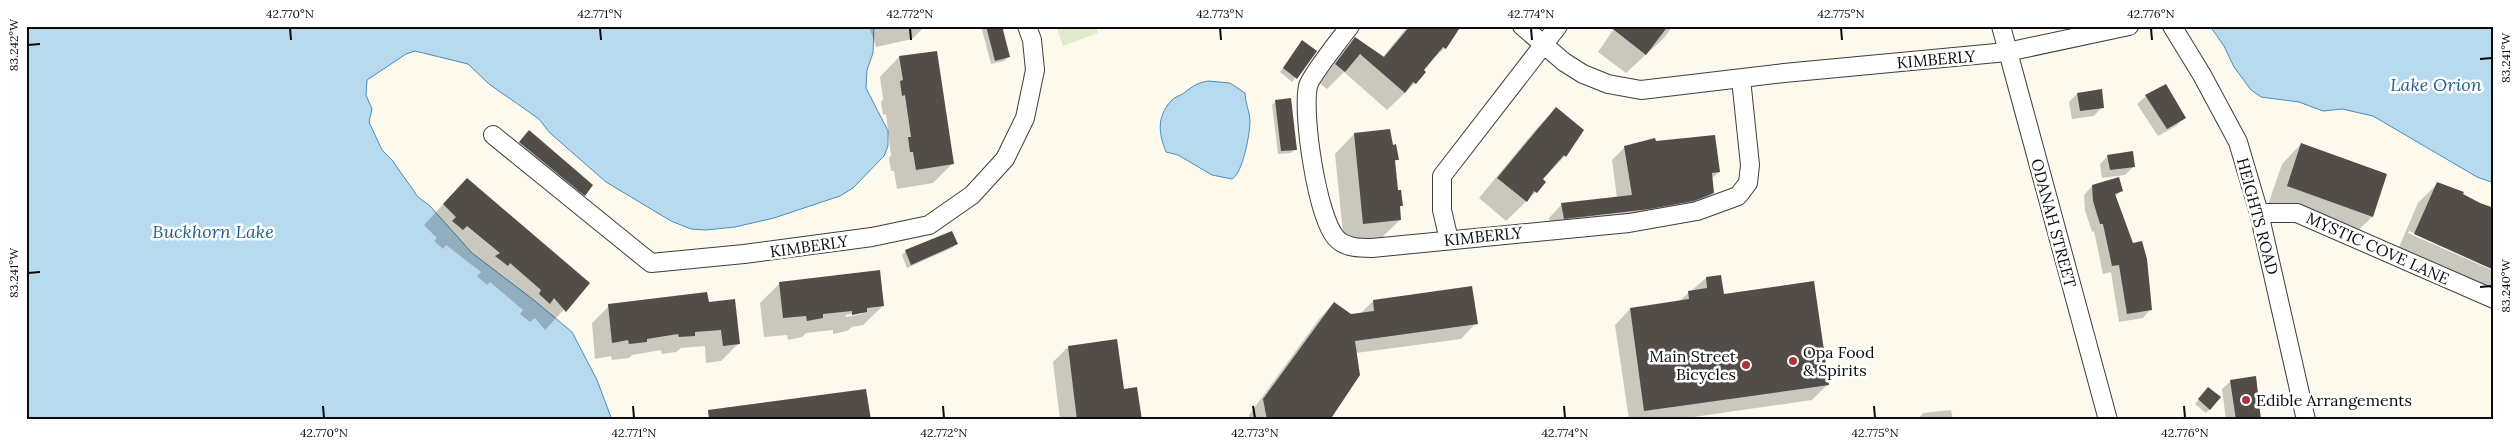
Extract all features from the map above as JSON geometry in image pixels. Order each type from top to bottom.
[{"type":"street","name":"KIMBERLY","points":[[493,135],[651,263],[744,254],[872,237],[929,226],[972,195],[1005,159],[1025,118],[1036,70],[1032,40],[1027,26]]},
{"type":"street","name":"KIMBERLY","points":[[1350,26],[1308,85],[1308,128],[1316,180],[1326,224],[1337,240],[1351,247],[1372,248],[1628,222],[1697,210],[1738,196],[1748,183],[1750,165],[1741,79]]},
{"type":"street","name":"KIMBERLY","points":[[1522,26],[1583,74],[1608,84],[1641,90],[2007,52],[2129,26]]},
{"type":"street","points":[[1449,240],[1442,210],[1442,176],[1558,26]]},
{"type":"street","name":"ODANAH STREET","points":[[2001,26],[2108,420]]},
{"type":"street","name":"HEIGHTS ROAD","points":[[2172,26],[2202,75],[2238,142],[2259,213],[2306,420]]},
{"type":"street","name":"MYSTIC COVE LANE","points":[[2259,213],[2297,213],[2494,299]]},
{"type":"green space","points":[[1056,26],[1096,26],[1098,33],[1063,46]]},
{"type":"water","name":"Buckhorn Lake","points":[[26,26],[874,26],[873,53],[867,70],[866,88],[888,131],[888,146],[884,156],[853,188],[840,196],[774,218],[735,227],[706,230],[691,229],[671,221],[606,182],[550,133],[539,119],[489,84],[468,64],[415,51],[406,54],[367,80],[366,95],[372,109],[369,122],[382,150],[392,160],[418,197],[430,206],[472,253],[572,332],[597,380],[612,420],[26,420]]},
{"type":"water","name":"Lake Orion","points":[[2210,26],[2494,26],[2494,183],[2477,177],[2373,116],[2342,109],[2323,111],[2299,102],[2261,97],[2251,90],[2234,67],[2224,46]]},
{"type":"water","points":[[1208,81],[1230,83],[1245,93],[1250,118],[1249,134],[1243,161],[1232,179],[1212,175],[1178,155],[1166,152],[1162,139],[1160,126],[1166,107],[1174,98],[1195,85]]},
{"type":"building","points":[[986,26],[1002,26],[1010,57],[995,61]]},
{"type":"building","points":[[1410,26],[1461,26],[1446,49],[1443,47],[1424,70],[1426,72],[1416,84],[1413,82],[1405,93],[1360,54],[1345,72],[1335,64],[1355,37],[1384,57]]},
{"type":"building","points":[[1609,26],[1668,26],[1646,55]]},
{"type":"building","points":[[1302,40],[1317,51],[1297,79],[1283,68]]},
{"type":"building","points":[[937,51],[954,164],[916,170],[913,152],[910,152],[908,137],[911,137],[905,95],[902,96],[900,81],[903,80],[899,56]]},
{"type":"building","points":[[2166,84],[2186,118],[2167,129],[2145,95]]},
{"type":"building","points":[[2102,89],[2104,108],[2080,111],[2077,93]]},
{"type":"building","points":[[1291,98],[1297,150],[1281,151],[1275,100]]},
{"type":"building","points":[[1556,107],[1584,130],[1566,157],[1564,155],[1543,179],[1546,182],[1537,193],[1534,191],[1527,202],[1497,178]]},
{"type":"building","points":[[1390,129],[1393,145],[1396,144],[1399,160],[1395,160],[1398,190],[1401,190],[1403,206],[1400,206],[1401,220],[1363,224],[1354,133]]},
{"type":"building","points":[[529,130],[593,185],[585,196],[519,142]]},
{"type":"building","points":[[1715,135],[1720,172],[1712,173],[1714,193],[1694,201],[1650,209],[1564,219],[1561,203],[1632,195],[1624,146],[1655,138],[1656,141]]},
{"type":"building","points":[[2301,143],[2387,174],[2373,217],[2287,186]]},
{"type":"building","points":[[2133,151],[2135,167],[2110,170],[2107,155]]},
{"type":"building","points":[[2119,177],[2123,191],[2115,194],[2133,243],[2142,241],[2147,259],[2152,310],[2127,314],[2119,265],[2112,266],[2103,224],[2100,224],[2093,201],[2092,185]]},
{"type":"building","points":[[467,178],[590,283],[566,312],[554,298],[550,304],[539,294],[541,290],[510,263],[508,266],[495,256],[500,253],[467,226],[463,230],[452,221],[456,217],[443,204]]},
{"type":"building","points":[[2437,182],[2464,192],[2463,194],[2494,208],[2494,270],[2414,234]]},
{"type":"building","points":[[952,231],[958,244],[911,265],[905,250]]},
{"type":"building","points":[[880,270],[884,306],[867,308],[867,312],[852,315],[852,311],[823,314],[823,318],[807,321],[806,316],[783,318],[779,282]]},
{"type":"building","points":[[1721,275],[1724,294],[1814,281],[1829,385],[1644,411],[1630,308],[1689,299],[1688,291],[1707,288],[1706,277]]},
{"type":"building","points":[[1472,286],[1478,324],[1355,341],[1360,375],[1330,420],[1267,420],[1263,399],[1334,302],[1351,314],[1374,311],[1373,300]]},
{"type":"building","points":[[707,292],[709,302],[735,299],[740,344],[723,346],[721,330],[695,332],[695,336],[679,337],[678,334],[647,339],[647,342],[629,344],[628,340],[612,343],[608,304]]},
{"type":"building","points":[[1117,339],[1124,389],[1137,387],[1142,420],[1077,420],[1068,346]]},
{"type":"building","name":"Edible Arrangements","points":[[2256,376],[2261,420],[2236,420],[2230,380]]},
{"type":"building","points":[[2208,387],[2221,397],[2210,410],[2198,399]]},
{"type":"building","points":[[866,389],[871,420],[709,420],[708,410]]},
{"type":"place","name":"Opa Food & Spirits","points":[[1793,361]]},
{"type":"place","name":"Main Street Bicycles","points":[[1746,365]]},
{"type":"place","name":"Edible Arrangements","points":[[2246,400]]}]
